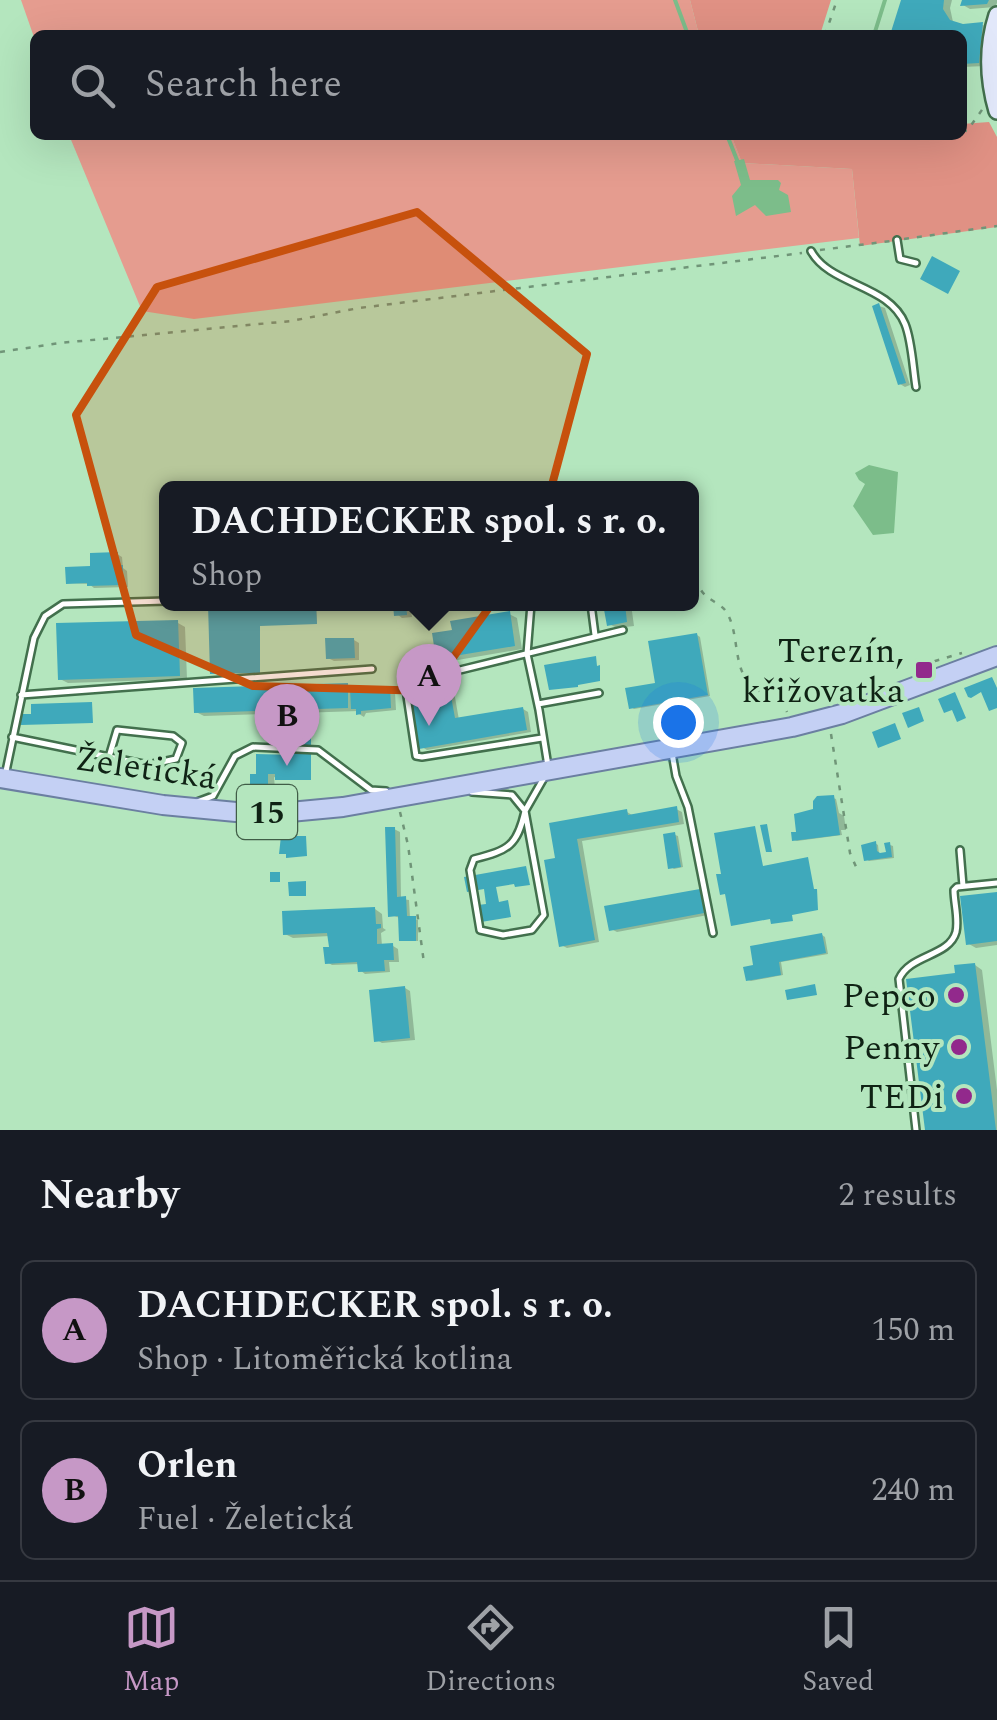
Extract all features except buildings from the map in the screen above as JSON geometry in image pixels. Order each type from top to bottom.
[{"type":"main road","points":[[995,106],[990,60],[997,15]]},
{"type":"main road","name":"15","points":[[400,797],[792,727],[829,718],[997,656]]},
{"type":"main road","name":"Želetická","points":[[2,779],[163,805],[236,812],[344,807],[400,797]]},
{"type":"lane","points":[[897,240],[900,259],[916,263]]},
{"type":"lane","points":[[811,252],[825,268],[866,288],[892,307],[904,322],[916,388]]},
{"type":"lane","points":[[2,779],[34,638],[44,616],[63,604],[159,601]]},
{"type":"lane","points":[[454,788],[512,795],[525,811],[544,914],[532,930],[503,935],[480,930],[470,870],[474,859],[500,852],[520,835],[525,811],[548,771],[527,654],[530,611]]},
{"type":"lane","points":[[591,611],[595,636]]},
{"type":"lane","points":[[543,738],[416,756],[406,681],[623,630]]},
{"type":"lane","points":[[21,695],[372,670]]},
{"type":"lane","points":[[538,704],[599,692]]},
{"type":"lane","points":[[12,737],[108,757],[148,765],[176,759],[182,743],[173,736],[117,730],[108,757]]},
{"type":"lane","points":[[163,805],[197,802],[213,796],[235,756],[253,748],[318,750],[371,790],[400,797]]},
{"type":"lane","points":[[671,750],[688,807],[713,933]]},
{"type":"lane","points":[[960,850],[963,886]]},
{"type":"lane","points":[[916,1130],[899,979],[906,967],[952,940],[956,887],[997,883]]},
{"type":"path","points":[[827,30],[838,0]]},
{"type":"path","points":[[967,131],[983,108],[995,106]]},
{"type":"path","points":[[0,352],[291,321],[359,308],[997,226]]},
{"type":"path","points":[[699,588],[725,610],[742,672],[750,684],[785,706],[792,727]]},
{"type":"path","points":[[829,718],[850,853],[857,870]]},
{"type":"path","points":[[400,797],[424,963]]},
{"type":"highlighted area","points":[[417,212],[587,354],[537,541],[429,691],[253,686],[136,635],[76,415],[157,287]]},
{"type":"shaded area","points":[[21,0],[690,0],[698,30],[32,30]]},
{"type":"shaded area","points":[[690,0],[831,0],[822,30],[698,30]]},
{"type":"shaded area","points":[[989,122],[997,137],[997,227],[860,246],[852,169],[742,163],[733,140],[967,140],[967,124]]},
{"type":"shaded area","points":[[71,140],[733,140],[742,163],[852,169],[859,238],[194,319],[142,311]]},
{"type":"shaded area","points":[[744,159],[750,180],[781,183],[779,190],[788,195],[791,212],[766,216],[755,205],[736,216],[732,196],[741,185],[734,161]]},
{"type":"shaded area","points":[[869,465],[898,472],[894,533],[873,535],[853,506],[865,484],[855,473]]},
{"type":"waterway","points":[[675,0],[686,30]]},
{"type":"waterway","points":[[876,30],[885,0]]},
{"type":"waterway","points":[[729,140],[737,160]]},
{"type":"place","name":"Terezín, křižovatka","points":[[924,670]]},
{"type":"place","name":"DACHDECKER spol. s r. o.","points":[[429,726]]},
{"type":"place","name":"Orlen","points":[[287,766]]},
{"type":"place","name":"Pepco","points":[[956,995]]},
{"type":"place","name":"Penny","points":[[959,1047]]},
{"type":"place","name":"TEDi","points":[[964,1096]]}]
